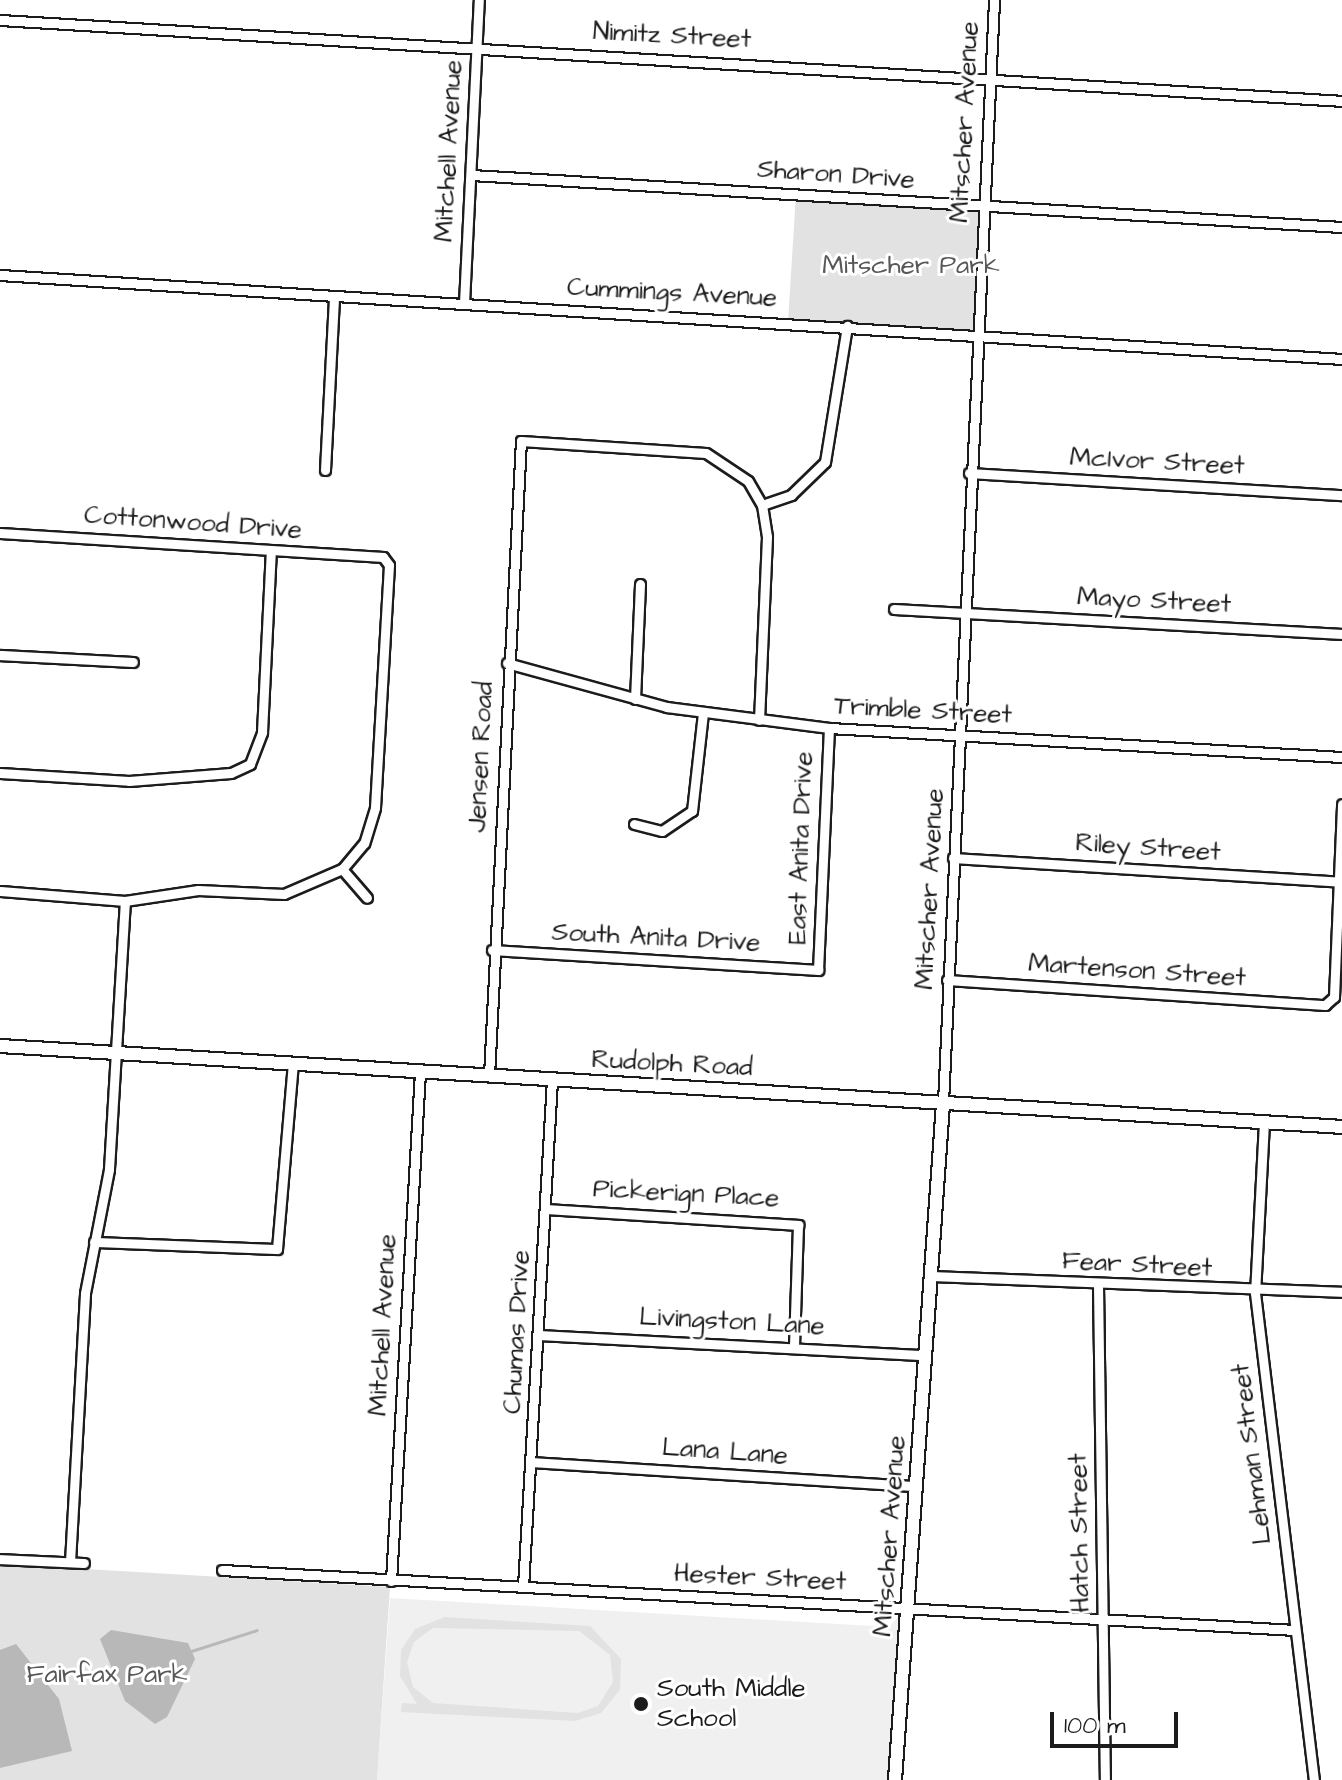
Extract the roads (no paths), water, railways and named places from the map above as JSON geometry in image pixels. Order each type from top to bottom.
[{"type":"street","name":"Mitchell Avenue","points":[[464,303],[479,0]]},
{"type":"street","name":"Mitscher Avenue","points":[[895,1780],[943,1103],[969,473],[994,0]]},
{"type":"street","name":"Nimitz Street","points":[[0,20],[1342,101]]},
{"type":"street","name":"Sharon Drive","points":[[471,175],[1342,227]]},
{"type":"street","name":"Cummings Avenue","points":[[0,275],[1342,359]]},
{"type":"street","points":[[325,470],[334,297]]},
{"type":"street","points":[[759,720],[762,505],[791,495],[825,462],[847,326]]},
{"type":"street","name":"Jensen Road","points":[[489,1076],[492,950],[521,441],[706,453],[748,481],[762,505]]},
{"type":"street","name":"McIvor Street","points":[[969,473],[1342,495]]},
{"type":"street","name":"Cottonwood Drive","points":[[0,533],[383,557],[389,565],[375,808],[364,843],[342,869]]},
{"type":"street","points":[[0,773],[129,781],[231,773],[250,764],[262,732],[271,551]]},
{"type":"street","points":[[635,699],[640,584]]},
{"type":"street","name":"Mayo Street","points":[[894,609],[1342,634]]},
{"type":"street","points":[[0,655],[133,662]]},
{"type":"street","name":"Trimble Street","points":[[507,663],[635,699],[703,713],[829,728],[1342,757]]},
{"type":"street","points":[[634,824],[662,831],[692,811],[703,713]]},
{"type":"street","name":"East Anita Drive","points":[[818,970],[829,728]]},
{"type":"street","points":[[1340,882],[1342,804]]},
{"type":"street","name":"Riley Street","points":[[953,858],[1340,882]]},
{"type":"street","points":[[0,891],[125,901],[198,890],[284,894],[342,869],[367,898]]},
{"type":"street","name":"Martenson Street","points":[[947,980],[1325,1005],[1334,997],[1340,882]]},
{"type":"street","points":[[70,1562],[94,1242],[109,1169],[125,901]]},
{"type":"street","name":"South Anita Drive","points":[[492,950],[818,970]]},
{"type":"street","name":"Rudolph Road","points":[[0,1046],[1342,1127]]},
{"type":"street","points":[[94,1242],[277,1249],[293,1064]]},
{"type":"street","name":"Mitchell Avenue","points":[[391,1581],[420,1072]]},
{"type":"street","name":"Chumas Drive","points":[[523,1587],[552,1079]]},
{"type":"street","name":"Lehman Street","points":[[1264,1122],[1255,1293],[1314,1780]]},
{"type":"street","name":"Pickerign Place","points":[[546,1209],[798,1225],[794,1345]]},
{"type":"street","name":"Fear Street","points":[[929,1276],[1255,1293],[1342,1292]]},
{"type":"street","name":"Hatch Street","points":[[1098,1285],[1105,1780]]},
{"type":"street","name":"Livingston Lane","points":[[538,1335],[794,1345],[924,1355]]},
{"type":"street","name":"Lana Lane","points":[[531,1462],[916,1486]]},
{"type":"street","points":[[0,1559],[84,1563]]},
{"type":"street","name":"Hester Street","points":[[222,1570],[1294,1630]]},
{"type":"waterway","points":[[188,1652],[257,1630]]},
{"type":"place","name":"South Middle School","points":[[641,1704]]},
{"type":"park label","name":"Mitscher Park","points":[[911,266]]},
{"type":"park label","name":"Fairfax Park","points":[[107,1675]]}]
